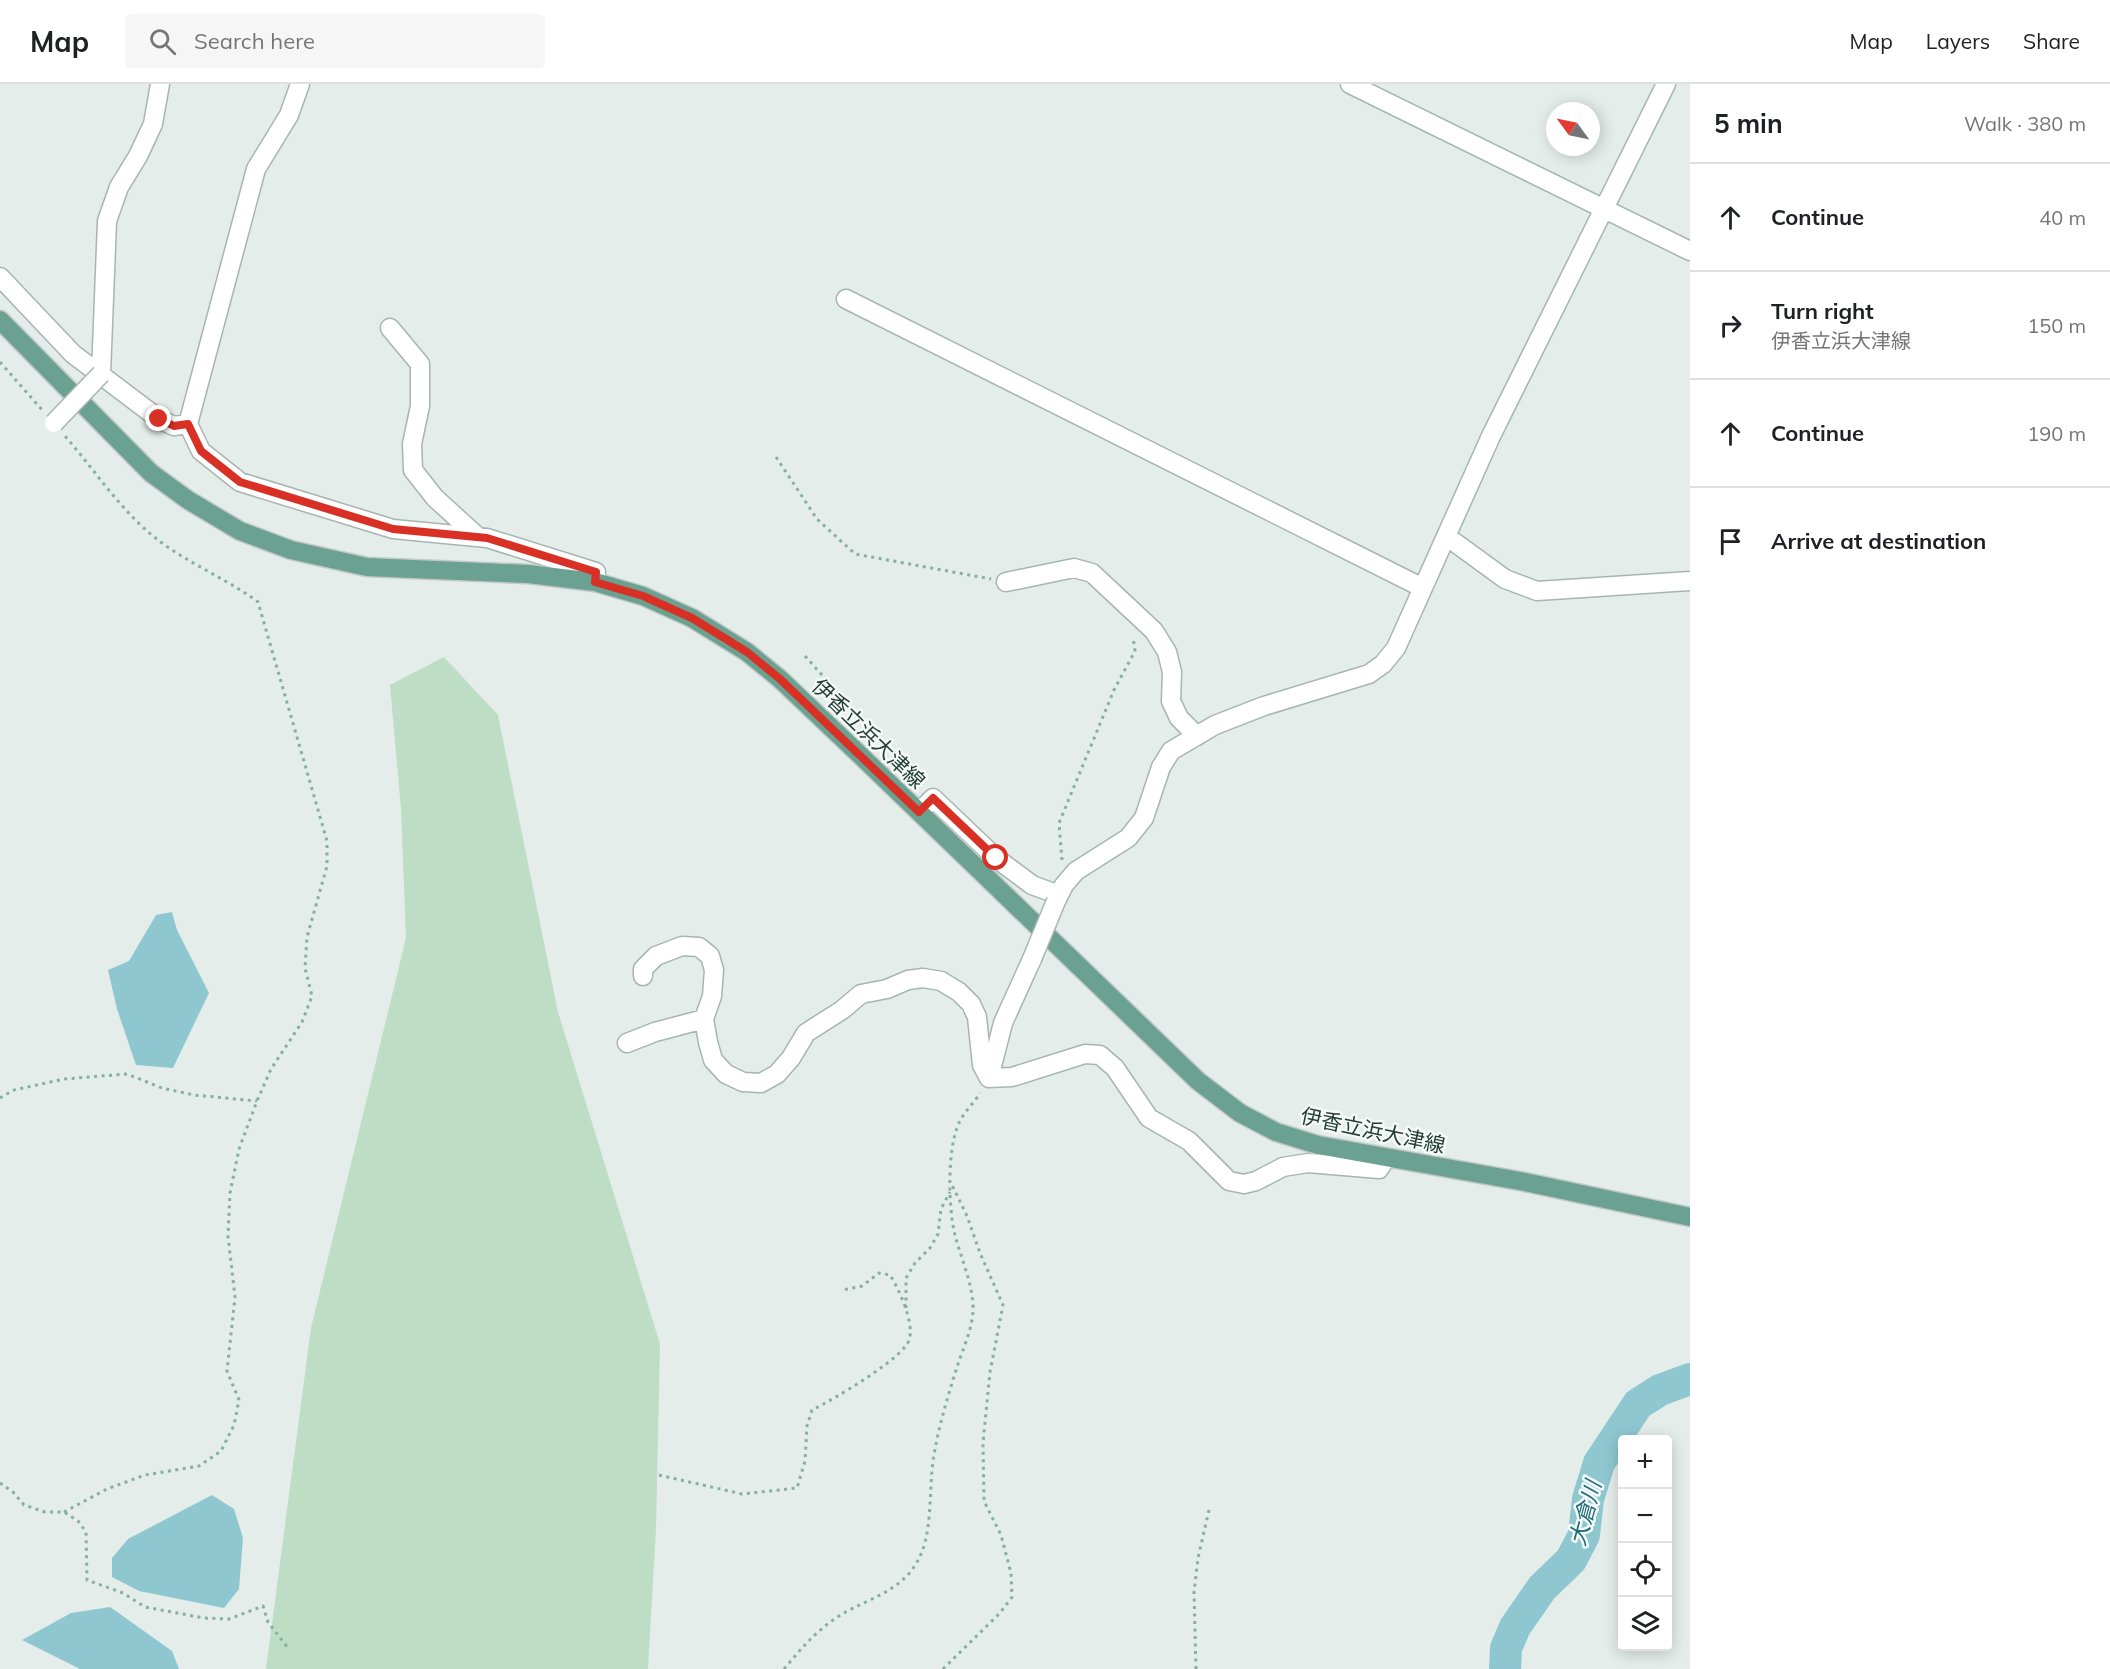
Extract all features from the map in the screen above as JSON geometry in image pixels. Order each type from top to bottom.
[{"type":"main road","name":"伊香立浜大津線","points":[[0,320],[151,473],[188,500],[240,531],[291,550],[367,567],[528,574],[595,582],[643,596],[692,618],[747,652],[780,679],[1198,1081],[1240,1113],[1276,1132],[1318,1145],[1525,1182],[1690,1216]]},
{"type":"street","points":[[54,423],[101,374],[107,221],[119,187],[138,156],[153,124],[160,84]]},
{"type":"street","points":[[300,84],[289,115],[256,169],[188,424],[201,451],[240,482],[393,529],[487,538],[596,572],[595,582]]},
{"type":"street","points":[[1350,84],[1690,252]]},
{"type":"street","points":[[989,1078],[1003,1023],[1060,894],[1076,871],[1128,838],[1144,818],[1161,767],[1172,751],[1215,725],[1264,706],[1369,674],[1383,664],[1396,648],[1491,436],[1666,84]]},
{"type":"street","points":[[0,277],[73,354],[159,419],[174,426],[188,424]]},
{"type":"street","points":[[846,299],[1423,588]]},
{"type":"street","points":[[390,328],[420,364],[420,406],[412,444],[413,470],[435,498],[478,537]]},
{"type":"street","points":[[1446,536],[1505,579],[1537,591],[1690,581]]},
{"type":"street","points":[[1006,582],[1074,567],[1092,573],[1154,631],[1167,652],[1172,672],[1171,701],[1179,718],[1197,736]]},
{"type":"street","points":[[919,812],[933,798],[996,858],[1032,885],[1060,894]]},
{"type":"street","points":[[643,976],[643,969],[656,956],[682,945],[699,947],[710,956],[714,970],[712,996],[704,1019],[713,1060],[726,1074],[743,1082],[761,1083],[777,1074],[791,1058],[806,1032],[842,1010],[861,994],[887,989],[908,980],[923,978],[941,981],[959,992],[970,1004],[977,1017],[982,1065],[989,1078]]},
{"type":"street","points":[[627,1043],[655,1032],[704,1019]]},
{"type":"street","points":[[989,1078],[1011,1077],[1085,1054],[1100,1055],[1115,1068],[1149,1119],[1189,1141],[1228,1181],[1244,1184],[1256,1181],[1283,1167],[1308,1163],[1378,1169],[1386,1158]]},
{"type":"path","points":[[0,362],[122,506],[147,531],[195,565],[242,590],[258,602],[327,841],[327,866],[308,937],[305,968],[312,996],[302,1022],[271,1069],[257,1101],[239,1149],[230,1193],[228,1236],[235,1297],[227,1371],[238,1400],[234,1425],[221,1450],[200,1466],[145,1475],[107,1489],[64,1512],[45,1512],[24,1505],[13,1492],[0,1483]]},
{"type":"path","points":[[776,457],[817,519],[855,554],[1006,582]]},
{"type":"path","points":[[1060,894],[1059,823],[1114,690],[1134,651],[1133,635]]},
{"type":"path","points":[[805,656],[933,798]]},
{"type":"path","points":[[0,1098],[14,1090],[64,1079],[127,1074],[162,1088],[194,1095],[257,1101]]},
{"type":"path","points":[[784,1669],[809,1639],[837,1617],[890,1591],[909,1575],[919,1560],[927,1533],[934,1456],[942,1416],[969,1330],[973,1308],[971,1289],[955,1232],[951,1204],[953,1144],[960,1122],[989,1078]]},
{"type":"path","points":[[943,1669],[1000,1613],[1012,1598],[1011,1573],[1001,1535],[984,1502],[983,1443],[990,1372],[1003,1305],[980,1253],[967,1216],[951,1184]]},
{"type":"path","points":[[906,1311],[906,1278],[938,1234],[941,1209],[951,1191]]},
{"type":"path","points":[[659,1474],[742,1494],[797,1488],[805,1461],[807,1426],[812,1410],[829,1402],[896,1356],[909,1342],[911,1328],[896,1284],[890,1275],[879,1273],[862,1286],[843,1290]]},
{"type":"path","points":[[1196,1669],[1194,1592],[1198,1558],[1209,1510]]},
{"type":"path","points":[[64,1512],[78,1521],[86,1532],[87,1580],[123,1593],[145,1606],[204,1618],[229,1620],[263,1606],[268,1622],[288,1647]]},
{"type":"green space","points":[[444,657],[498,715],[558,1012],[660,1344],[656,1529],[648,1669],[266,1669],[311,1328],[406,938],[401,809],[390,685]]},
{"type":"water","points":[[172,912],[177,930],[209,993],[173,1068],[136,1065],[117,1009],[108,970],[129,961],[156,915]]},
{"type":"water","points":[[212,1495],[234,1509],[243,1538],[239,1589],[224,1608],[139,1591],[112,1577],[112,1558],[128,1539]]},
{"type":"water","points":[[110,1607],[172,1651],[179,1669],[80,1669],[22,1640],[71,1613]]},
{"type":"waterway","name":"大倉川","points":[[1505,1669],[1506,1648],[1515,1627],[1542,1588],[1571,1560],[1584,1535],[1588,1499],[1599,1463],[1638,1404],[1660,1390],[1690,1379]]},
{"type":"route","points":[[159,419],[174,426],[188,424],[201,451],[240,482],[393,529],[487,538],[596,572],[595,582],[643,596],[692,618],[747,652],[780,679],[919,812],[933,798],[996,858]]}]
